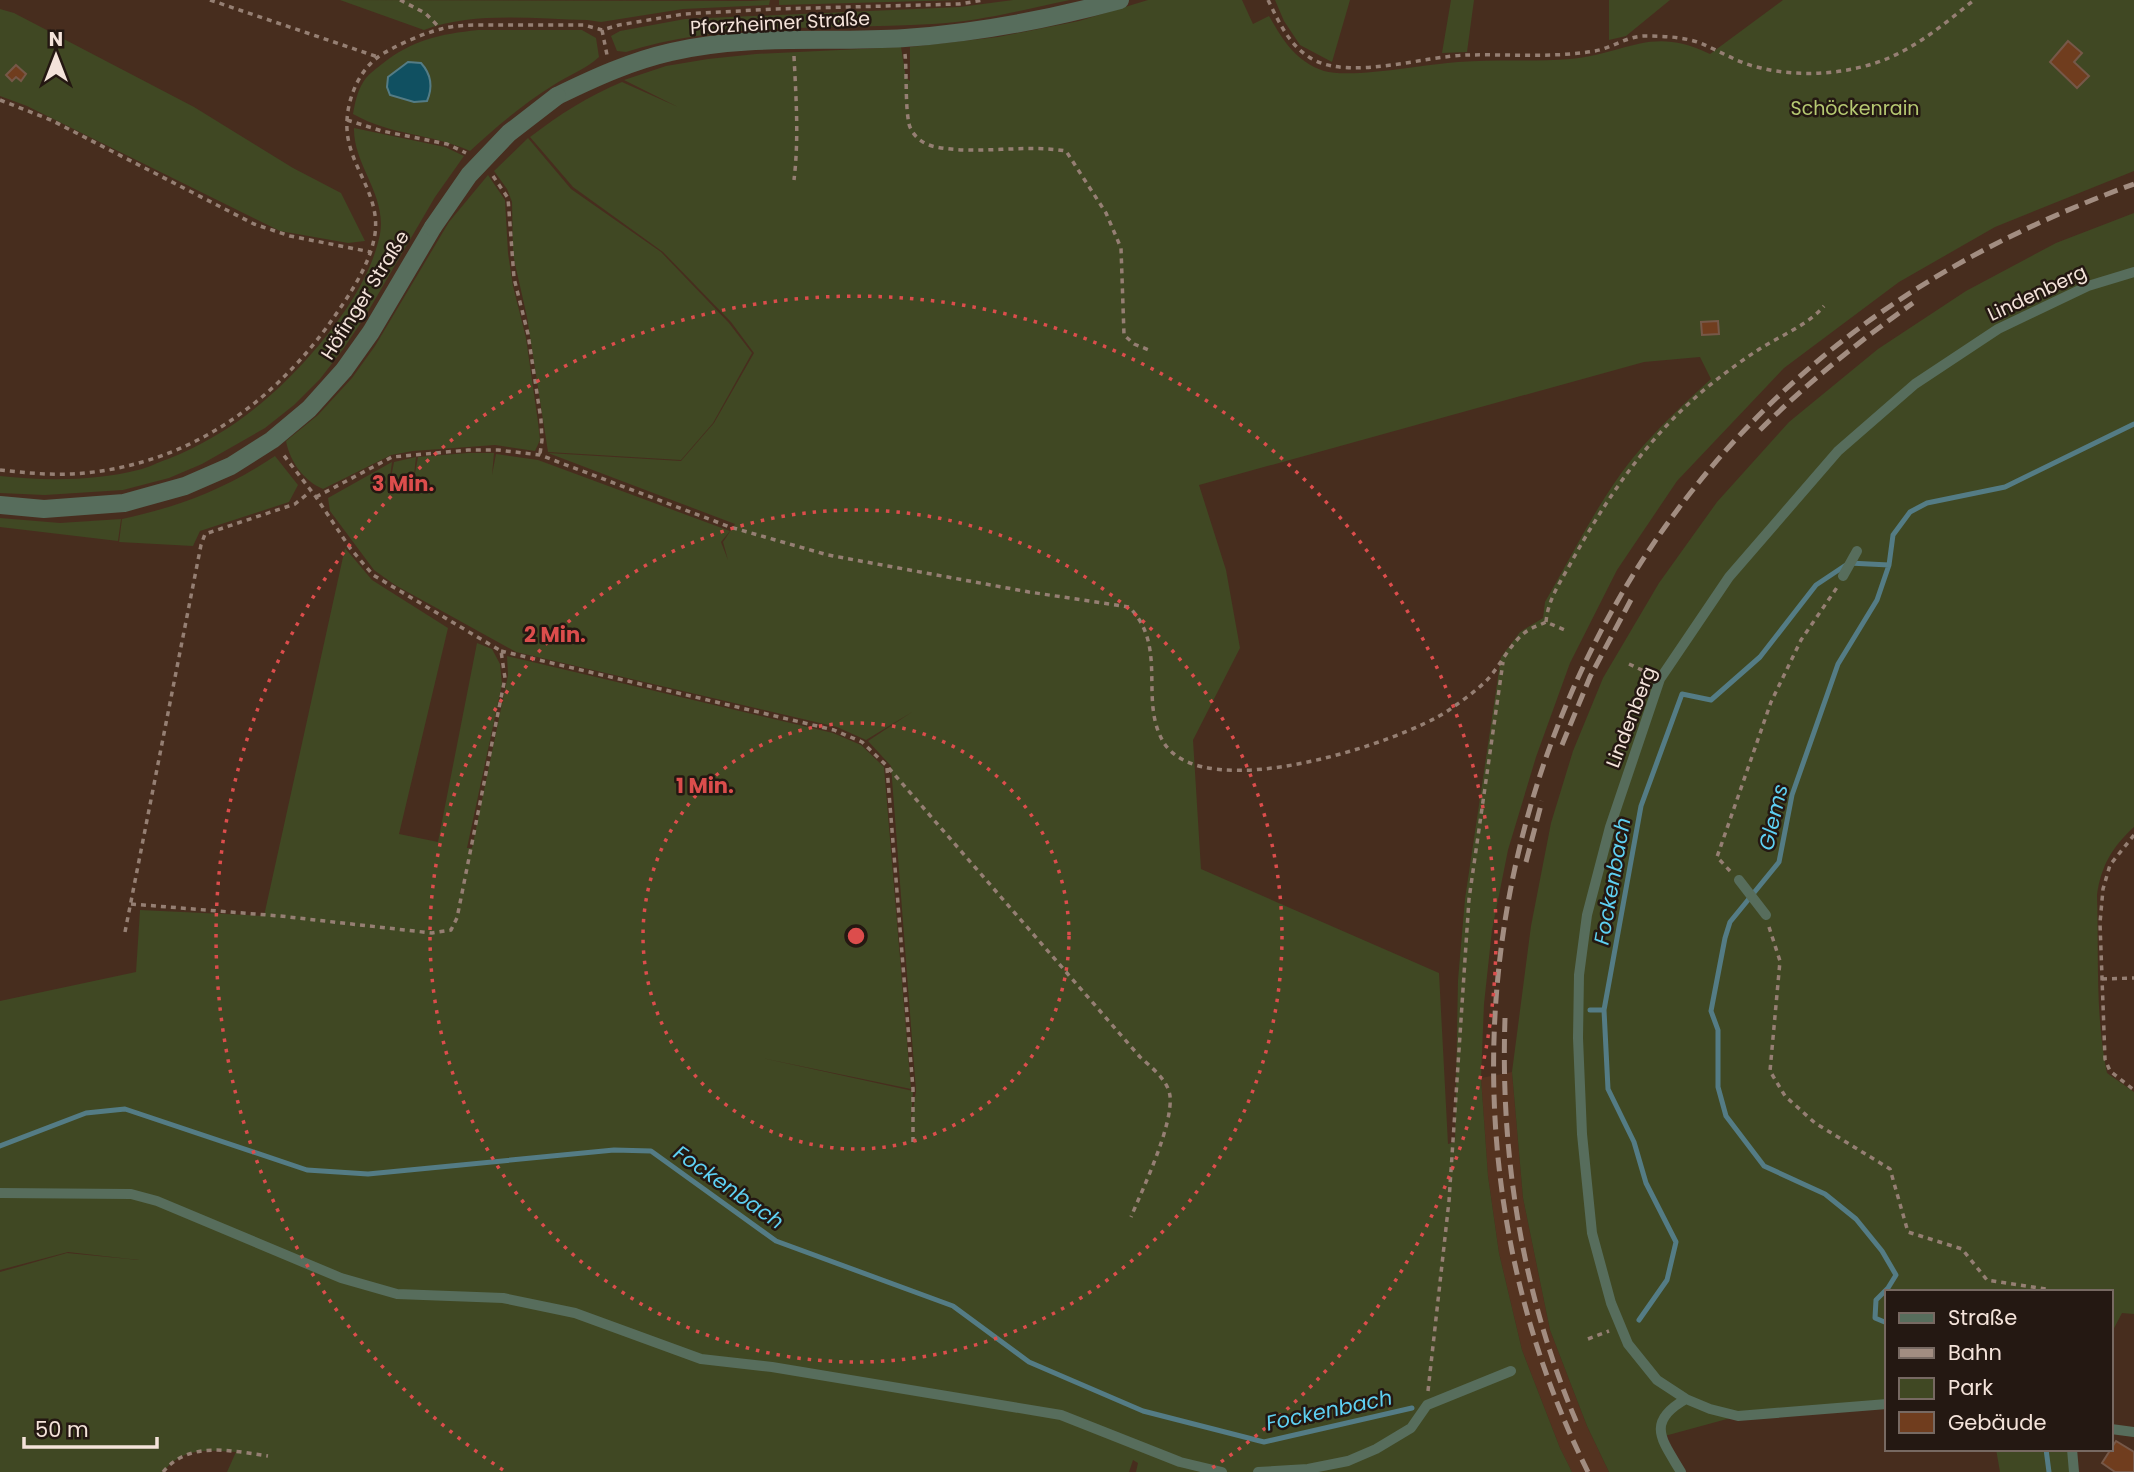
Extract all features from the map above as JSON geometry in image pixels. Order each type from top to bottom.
[{"type":"street","name":"Pforzheimer Straße","points":[[610,70],[671,51],[734,43],[904,38],[1002,26],[1120,0]]},
{"type":"street","name":"Höfinger Straße","points":[[0,505],[44,509],[124,503],[185,486],[231,466],[272,440],[309,409],[344,370],[371,332],[433,227],[469,175],[509,133],[557,96],[610,70]]},
{"type":"lane","name":"Lindenberg","points":[[1885,1404],[1738,1416],[1686,1399],[1657,1380],[1628,1344],[1619,1328],[1592,1233],[1582,1134],[1578,1038],[1579,975],[1587,915],[1610,827],[1660,679],[1729,577],[1838,451],[1905,393],[1998,329],[2088,286],[2134,272]]},
{"type":"lane","points":[[1843,576],[1857,551]]},
{"type":"lane","points":[[1739,880],[1766,915]]},
{"type":"lane","points":[[0,1194],[131,1194],[157,1201],[341,1278],[397,1294],[503,1298],[575,1313],[701,1359],[772,1367],[1061,1415],[1180,1462],[1222,1472]]},
{"type":"lane","points":[[1258,1472],[1308,1469],[1348,1461],[1376,1449],[1411,1428],[1427,1405],[1511,1371]]},
{"type":"lane","points":[[1681,1472],[1660,1437],[1660,1424],[1671,1407],[1686,1399]]},
{"type":"lane","points":[[2113,1429],[2134,1432]]},
{"type":"lane","points":[[2072,1451],[2074,1472]]},
{"type":"path","points":[[211,0],[378,57]]},
{"type":"path","points":[[400,0],[425,13],[441,29]]},
{"type":"path","points":[[775,9],[776,0]]},
{"type":"path","points":[[0,471],[82,474],[136,466],[180,450],[225,426],[260,400],[311,348],[344,303],[371,252],[376,223],[375,206],[353,159],[347,120],[350,99],[365,72],[378,57],[441,29],[471,25],[584,25],[602,30],[684,14],[959,4],[984,0]]},
{"type":"path","points":[[1268,0],[1293,46],[1315,60],[1329,65],[1354,68],[1464,55],[1597,51],[1623,40],[1642,36],[1690,40],[1728,58],[1761,69],[1796,73],[1827,72],[1890,57],[1935,31],[1974,0]]},
{"type":"path","points":[[602,30],[610,70]]},
{"type":"path","points":[[904,38],[909,126],[918,139],[935,147],[1046,148],[1066,151],[1106,213],[1121,248],[1124,335],[1134,344],[1149,350]]},
{"type":"path","points":[[793,41],[798,105],[798,149],[794,180]]},
{"type":"path","points":[[0,100],[51,120],[254,223],[290,236],[371,252]]},
{"type":"path","points":[[347,120],[382,131],[447,144],[474,160]]},
{"type":"path","points":[[491,175],[508,198],[514,278],[528,334],[541,420],[540,455]]},
{"type":"path","points":[[1546,621],[1548,606],[1594,522],[1630,467],[1663,429],[1713,383],[1759,349],[1814,318],[1824,306]]},
{"type":"path","points":[[272,440],[316,497],[350,548],[373,575],[501,652],[834,730],[862,742],[887,765],[1157,1073],[1170,1094],[1168,1120],[1130,1217]]},
{"type":"path","points":[[316,497],[393,457],[468,450],[540,455],[730,527],[828,555],[1029,592],[1129,607],[1147,632],[1156,721],[1165,744],[1181,758],[1199,765],[1248,770],[1297,766],[1413,729],[1448,711],[1488,679],[1526,631],[1546,621]]},
{"type":"path","points":[[125,932],[205,534],[295,504],[310,492]]},
{"type":"path","points":[[1739,880],[1717,857],[1771,702],[1801,640],[1830,600],[1843,576]]},
{"type":"path","points":[[1546,621],[1567,631]]},
{"type":"path","points":[[131,904],[279,916],[432,933],[451,930],[457,918],[505,678],[501,652]]},
{"type":"path","points":[[1427,1405],[1448,1201],[1468,899],[1503,659]]},
{"type":"path","points":[[1629,664],[1660,679]]},
{"type":"path","points":[[887,765],[913,1089],[913,1143]]},
{"type":"path","points":[[2134,835],[2110,865],[2103,889],[2100,923],[2105,1059],[2110,1071],[2134,1090]]},
{"type":"path","points":[[1766,915],[1780,961],[1770,1071],[1785,1096],[1815,1123],[1890,1169],[1908,1232],[1962,1248],[1987,1280],[2047,1290]]},
{"type":"path","points":[[2102,979],[2134,978]]},
{"type":"path","points":[[1588,1339],[1619,1328]]},
{"type":"path","points":[[163,1472],[185,1454],[212,1450],[268,1456]]},
{"type":"shaded area","points":[[1512,1072],[1523,1198],[1550,1330],[1587,1426],[1609,1472],[1572,1472],[1522,1350],[1499,1253],[1488,1176],[1481,1078]]},
{"type":"green space","points":[[340,0],[770,0],[769,5],[683,9],[601,22],[484,18],[443,24],[424,30]]},
{"type":"green space","points":[[779,0],[962,0],[779,5]]},
{"type":"green space","points":[[1013,0],[1070,0],[950,23],[739,31],[663,42],[626,52],[617,51],[611,36],[620,31],[685,19],[960,7]]},
{"type":"green space","name":"Schöckenrain","points":[[1148,0],[1242,0],[1253,24],[1269,16],[1285,41],[1305,62],[1324,71],[1352,73],[1458,62],[1570,59],[1655,42],[1671,42],[1710,54],[1783,0],[2134,0],[2134,171],[1995,227],[1899,282],[1784,368],[1677,481],[1617,570],[1570,663],[1536,757],[1508,850],[1492,930],[1484,1004],[1481,1078],[1488,1176],[1499,1253],[1522,1350],[1572,1472],[1136,1472],[1138,1463],[1133,1460],[1129,1472],[227,1472],[236,1452],[215,1451],[187,1454],[163,1472],[0,1472],[0,1272],[67,1253],[139,1260],[68,1252],[0,1270],[0,1001],[136,972],[140,910],[264,916],[345,548],[372,580],[448,628],[399,834],[438,842],[477,643],[492,649],[500,664],[502,684],[467,848],[472,848],[508,675],[507,656],[833,733],[861,745],[884,767],[911,1089],[757,1057],[913,1091],[911,1122],[916,1091],[891,766],[868,741],[912,712],[866,740],[837,727],[516,652],[395,585],[374,570],[330,511],[328,498],[392,462],[388,493],[394,462],[416,457],[413,484],[418,457],[494,453],[492,475],[496,454],[538,460],[730,531],[721,542],[728,560],[723,542],[735,524],[548,453],[681,461],[714,423],[754,353],[731,322],[663,252],[573,187],[530,137],[574,106],[622,82],[678,107],[624,80],[666,66],[756,54],[901,47],[906,78],[910,81],[910,47],[998,37],[1079,21]],"holes":[[[1700,357],[1711,379],[1632,459],[1608,493],[1545,602],[1543,618],[1520,632],[1501,657],[1465,899],[1458,980],[1455,1142],[1448,1144],[1439,973],[1201,869],[1193,740],[1240,648],[1226,570],[1199,485],[1644,362]]]},
{"type":"green space","points":[[1275,0],[1350,0],[1332,62],[1300,45],[1284,21]]},
{"type":"green space","points":[[1451,0],[1474,0],[1467,52],[1442,53]]},
{"type":"green space","points":[[1609,0],[1670,0],[1626,36],[1609,40]]},
{"type":"green space","points":[[0,9],[14,13],[194,107],[293,168],[341,193],[365,241],[348,243],[280,231],[27,106],[0,96]]},
{"type":"green space","points":[[478,30],[582,30],[596,38],[599,57],[530,101],[470,151],[382,127],[353,114],[363,82],[393,56],[427,40]]},
{"type":"green space","points":[[354,128],[445,147],[464,156],[435,197],[366,315],[320,379],[294,405],[265,428],[202,464],[169,478],[123,490],[45,495],[0,493],[0,476],[34,479],[87,478],[142,469],[190,449],[232,426],[286,381],[319,345],[348,307],[364,279],[376,249],[381,220],[379,206],[359,155]]},
{"type":"green space","points":[[528,138],[571,189],[661,252],[729,323],[752,353],[713,423],[681,460],[548,452],[527,317],[513,255],[512,202],[507,189],[494,171]]},
{"type":"green space","points":[[488,175],[505,200],[508,253],[526,338],[538,422],[540,440],[535,451],[495,445],[413,451],[391,455],[323,489],[316,486],[299,470],[286,441],[318,415],[352,378],[375,346],[449,222]]},
{"type":"green space","points":[[2134,213],[2134,827],[2109,858],[2101,875],[2097,895],[2099,1007],[2107,1073],[2134,1092],[2134,1314],[2122,1313],[2113,1330],[2113,1290],[1885,1290],[1885,1404],[1738,1416],[1661,1437],[1681,1472],[1609,1472],[1587,1426],[1550,1330],[1523,1198],[1512,1072],[1531,926],[1551,823],[1573,751],[1603,678],[1659,583],[1717,502],[1789,422],[1878,349],[1966,291],[2056,243]]},
{"type":"green space","points":[[275,456],[298,485],[289,502],[200,531],[193,546],[119,542],[122,519],[202,495]]},
{"type":"green space","points":[[0,518],[60,523],[121,519],[118,541],[0,527]]},
{"type":"green space","points":[[1996,1451],[2070,1451],[2074,1472],[2000,1472]]},
{"type":"water","points":[[408,62],[421,63],[429,76],[427,101],[414,102],[390,95],[388,77]]},
{"type":"building","points":[[2068,41],[2082,53],[2074,62],[2089,76],[2077,88],[2050,62]]},
{"type":"building","points":[[16,65],[26,74],[21,81],[16,77],[12,81],[6,75]]},
{"type":"building","points":[[1718,321],[1719,334],[1702,335],[1701,322]]},
{"type":"building","points":[[2116,1441],[2134,1452],[2134,1472],[2115,1472],[2102,1463],[2110,1451],[2113,1451]]},
{"type":"waterway","name":"Glems","points":[[1886,1290],[1896,1275],[1882,1251],[1856,1219],[1825,1194],[1764,1166],[1726,1116],[1718,1087],[1718,1030],[1711,1011],[1725,938],[1730,922],[1779,862],[1792,795],[1838,664],[1877,600],[1889,565],[1893,535],[1910,512],[1927,503],[2005,487],[2134,424]]},
{"type":"waterway","name":"Fockenbach","points":[[1639,1320],[1667,1280],[1676,1242],[1646,1183],[1634,1142],[1608,1089],[1604,1010],[1641,806],[1682,694],[1711,700],[1760,657],[1816,585],[1849,563],[1889,565]]},
{"type":"waterway","points":[[1590,1010],[1604,1010]]},
{"type":"waterway","name":"Fockenbach","points":[[0,1146],[86,1113],[125,1109],[307,1170],[368,1174],[614,1150],[651,1151],[776,1241],[953,1306],[1029,1362],[1143,1411],[1264,1442],[1412,1408]]},
{"type":"waterway","name":"Glems","points":[[1885,1291],[1876,1300],[1875,1318],[1885,1322]]},
{"type":"waterway","name":"Glems","points":[[2046,1451],[2049,1472]]},
{"type":"railway","points":[[1588,1472],[1532,1331],[1501,1185],[1494,1037],[1510,890],[1550,748],[1611,613],[1694,488],[1798,378],[1875,317],[1957,265],[2043,221],[2134,184]]},
{"type":"railway","points":[[1760,430],[1834,363],[1913,303]]},
{"type":"railway","points":[[1562,745],[1590,677],[1634,594]]},
{"type":"railway","points":[[1526,862],[1542,801]]},
{"type":"railway","points":[[1505,1018],[1507,1123],[1519,1227],[1543,1329],[1579,1428]]}]
